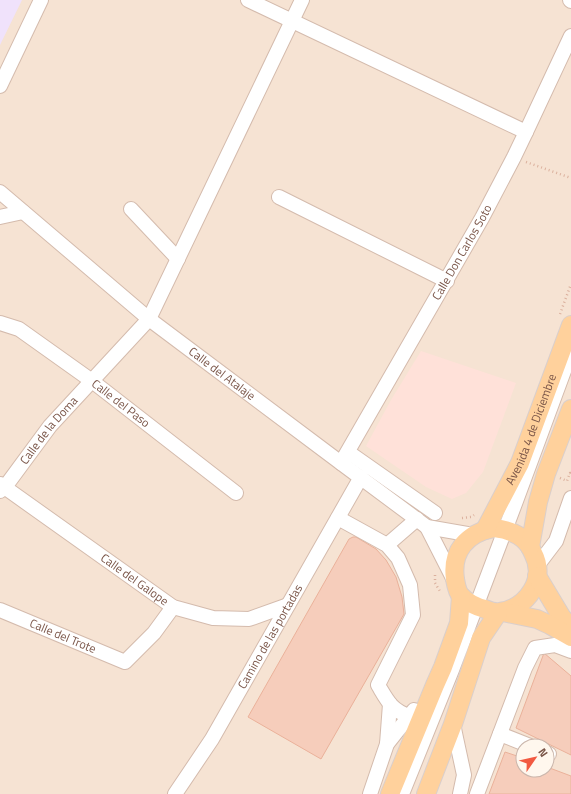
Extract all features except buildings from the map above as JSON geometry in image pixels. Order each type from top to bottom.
[{"type":"main road","name":"Avenida 4 de Diciembre","points":[[458,590],[454,570],[456,557],[462,545],[479,533],[520,463],[571,325]]},
{"type":"main road","points":[[530,547],[538,502],[546,474],[571,409]]},
{"type":"main road","points":[[479,533],[494,528],[509,531],[523,539],[535,556],[537,571],[534,586],[529,596],[513,609],[490,610]]},
{"type":"main road","points":[[537,571],[561,616],[571,629]]},
{"type":"main road","points":[[458,590],[490,610],[537,619],[571,638]]},
{"type":"main road","points":[[390,794],[443,667],[459,623],[458,590]]},
{"type":"main road","points":[[426,794],[453,724],[490,610]]},
{"type":"street","points":[[0,86],[41,0]]},
{"type":"street","points":[[248,0],[526,132]]},
{"type":"street","name":"Calle de la Doma","points":[[2,487],[50,426],[149,320],[302,0]]},
{"type":"street","name":"Calle Don Carlos Soto","points":[[344,458],[482,218],[514,157],[571,36]]},
{"type":"street","name":"Calle del Atalaje","points":[[0,192],[149,320],[344,458],[361,477],[422,523],[458,590]]},
{"type":"street","points":[[279,197],[447,281]]},
{"type":"street","points":[[131,209],[178,259]]},
{"type":"street","points":[[0,217],[23,212]]},
{"type":"street","name":"Calle del Paso","points":[[0,323],[19,329],[92,381],[236,493]]},
{"type":"street","points":[[411,794],[458,673],[490,610],[509,531],[571,352]]},
{"type":"street","points":[[509,531],[571,371]]},
{"type":"street","points":[[344,458],[435,513]]},
{"type":"street","name":"Camino de las portadas","points":[[175,794],[212,739],[361,477]]},
{"type":"street","name":"Calle del Galope","points":[[2,487],[173,607],[213,618],[249,620],[288,604]]},
{"type":"street","points":[[537,571],[556,542],[571,498]]},
{"type":"street","points":[[338,518],[387,545],[398,558],[410,586],[413,614],[378,685],[390,704],[401,713],[410,716]]},
{"type":"street","points":[[387,545],[422,523]]},
{"type":"street","name":"Calle del Atalaje","points":[[422,523],[479,533]]},
{"type":"street","name":"Calle del Trote","points":[[0,610],[125,662],[154,633],[173,607]]},
{"type":"street","points":[[402,794],[449,678],[490,610]]},
{"type":"street","points":[[477,794],[525,668],[535,648],[555,645],[571,651]]},
{"type":"street","points":[[387,744],[435,685]]},
{"type":"street","points":[[370,794],[387,744],[390,704]]},
{"type":"street","points":[[453,724],[464,775],[460,794]]},
{"type":"street","points":[[500,734],[515,740]]},
{"type":"path","points":[[514,157],[571,178]]},
{"type":"path","points":[[435,513],[448,519],[471,517],[477,514]]},
{"type":"path","points":[[436,571],[435,582],[442,596]]},
{"type":"shaded area","points":[[0,0],[571,0],[571,794],[0,794]]},
{"type":"shaded area","points":[[0,0],[22,0],[0,45]]},
{"type":"shaded area","points":[[421,351],[516,383],[483,472],[466,493],[452,499],[426,487],[366,446],[391,400]]}]
